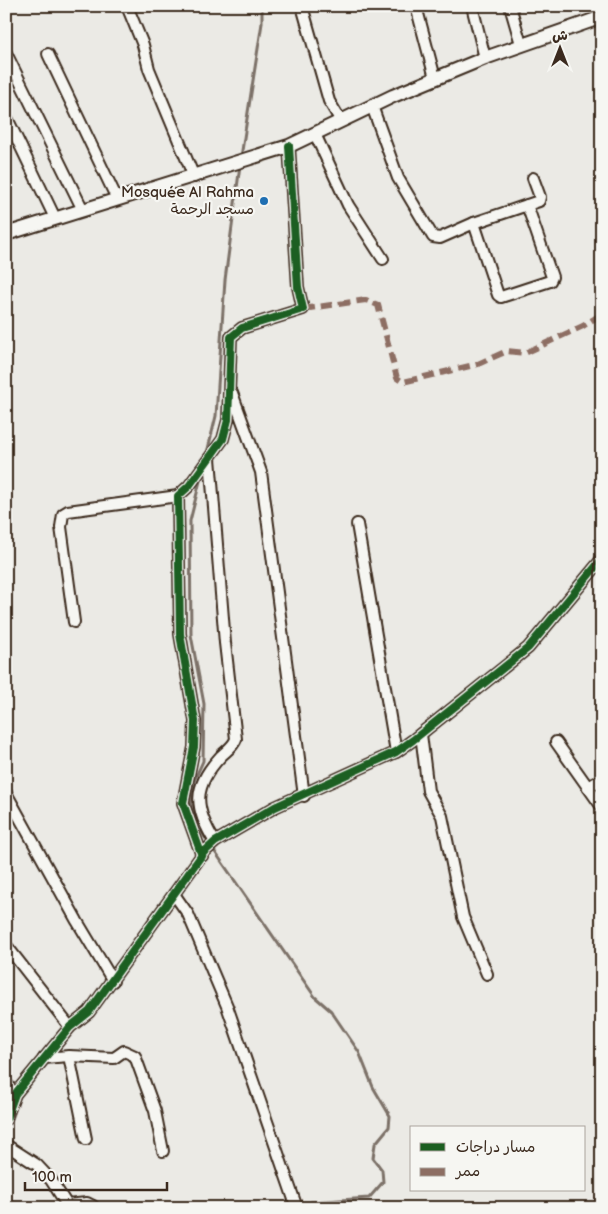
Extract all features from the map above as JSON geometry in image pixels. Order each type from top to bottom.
[{"type":"street","points":[[127,6],[144,44],[149,69],[194,177]]},
{"type":"street","points":[[302,6],[329,101],[341,121]]},
{"type":"street","points":[[416,6],[435,78]]},
{"type":"street","points":[[472,6],[485,58]]},
{"type":"street","points":[[510,6],[521,44]]},
{"type":"street","points":[[7,233],[194,177],[289,146],[435,78],[521,44],[602,17]]},
{"type":"street","points":[[6,54],[83,210]]},
{"type":"street","points":[[48,54],[117,199]]},
{"type":"street","points":[[372,106],[398,178],[434,237],[440,238],[474,222],[539,201],[540,197],[533,178]]},
{"type":"street","points":[[6,116],[55,218]]},
{"type":"street","points":[[315,134],[348,205],[383,259]]},
{"type":"street","points":[[74,622],[61,527],[63,514],[68,510],[178,496],[189,486],[223,439],[228,420],[230,387],[229,345],[231,337],[235,332],[303,309],[298,287],[289,146]]},
{"type":"street","points":[[474,222],[498,294],[501,297],[550,281],[552,277],[527,205]]},
{"type":"street","points":[[230,387],[261,472],[304,796]]},
{"type":"street","points":[[210,458],[225,642],[236,739],[206,775],[199,793],[199,806],[214,843]]},
{"type":"street","points":[[178,496],[180,634],[195,721],[194,747],[183,803],[203,854]]},
{"type":"street","points":[[357,524],[396,752]]},
{"type":"street","points":[[6,1119],[15,1094],[70,1027],[89,1012],[203,854],[214,843],[275,807],[304,796],[396,752],[421,734],[528,648],[602,559]]},
{"type":"street","points":[[421,734],[428,791],[442,816],[463,917],[487,974]]},
{"type":"street","points":[[556,742],[602,807]]},
{"type":"street","points":[[588,788],[602,779]]},
{"type":"street","points":[[6,792],[76,921],[113,981]]},
{"type":"street","points":[[174,894],[188,914],[227,1006],[297,1208]]},
{"type":"street","points":[[6,945],[70,1027]]},
{"type":"street","points":[[44,1058],[69,1056],[114,1058],[124,1051],[135,1056],[155,1111],[163,1151]]},
{"type":"street","points":[[69,1056],[86,1139]]},
{"type":"street","points":[[6,1083],[15,1094]]},
{"type":"street","points":[[6,1145],[37,1165],[51,1180],[67,1205],[87,1203],[94,1206]]},
{"type":"waterway","points":[[241,157],[262,23],[262,6]]},
{"type":"waterway","points":[[206,457],[216,416],[225,280],[240,165]]},
{"type":"waterway","points":[[201,477],[190,521],[191,635],[204,704],[203,761],[194,781],[191,803],[204,836],[315,997],[331,1011],[359,1052],[373,1087],[390,1116],[389,1127],[375,1144],[373,1158],[382,1170],[383,1182],[369,1198],[311,1202]]},
{"type":"marked path","points":[[303,309],[366,300],[378,305],[397,378],[403,382],[478,364],[507,351],[525,353],[583,326],[602,314]]},
{"type":"cycle path","points":[[202,856],[183,803],[194,747],[195,721],[180,634],[178,496],[189,486],[223,439],[228,420],[231,337],[242,328],[303,309],[298,287],[289,146]]},
{"type":"cycle path","points":[[6,1119],[15,1094],[70,1027],[89,1012],[204,852],[215,842],[275,807],[396,752],[413,740],[528,648],[602,559]]},
{"type":"place","name":"Mosquée Al Rahma مسجد الرحمة","points":[[264,201]]}]
